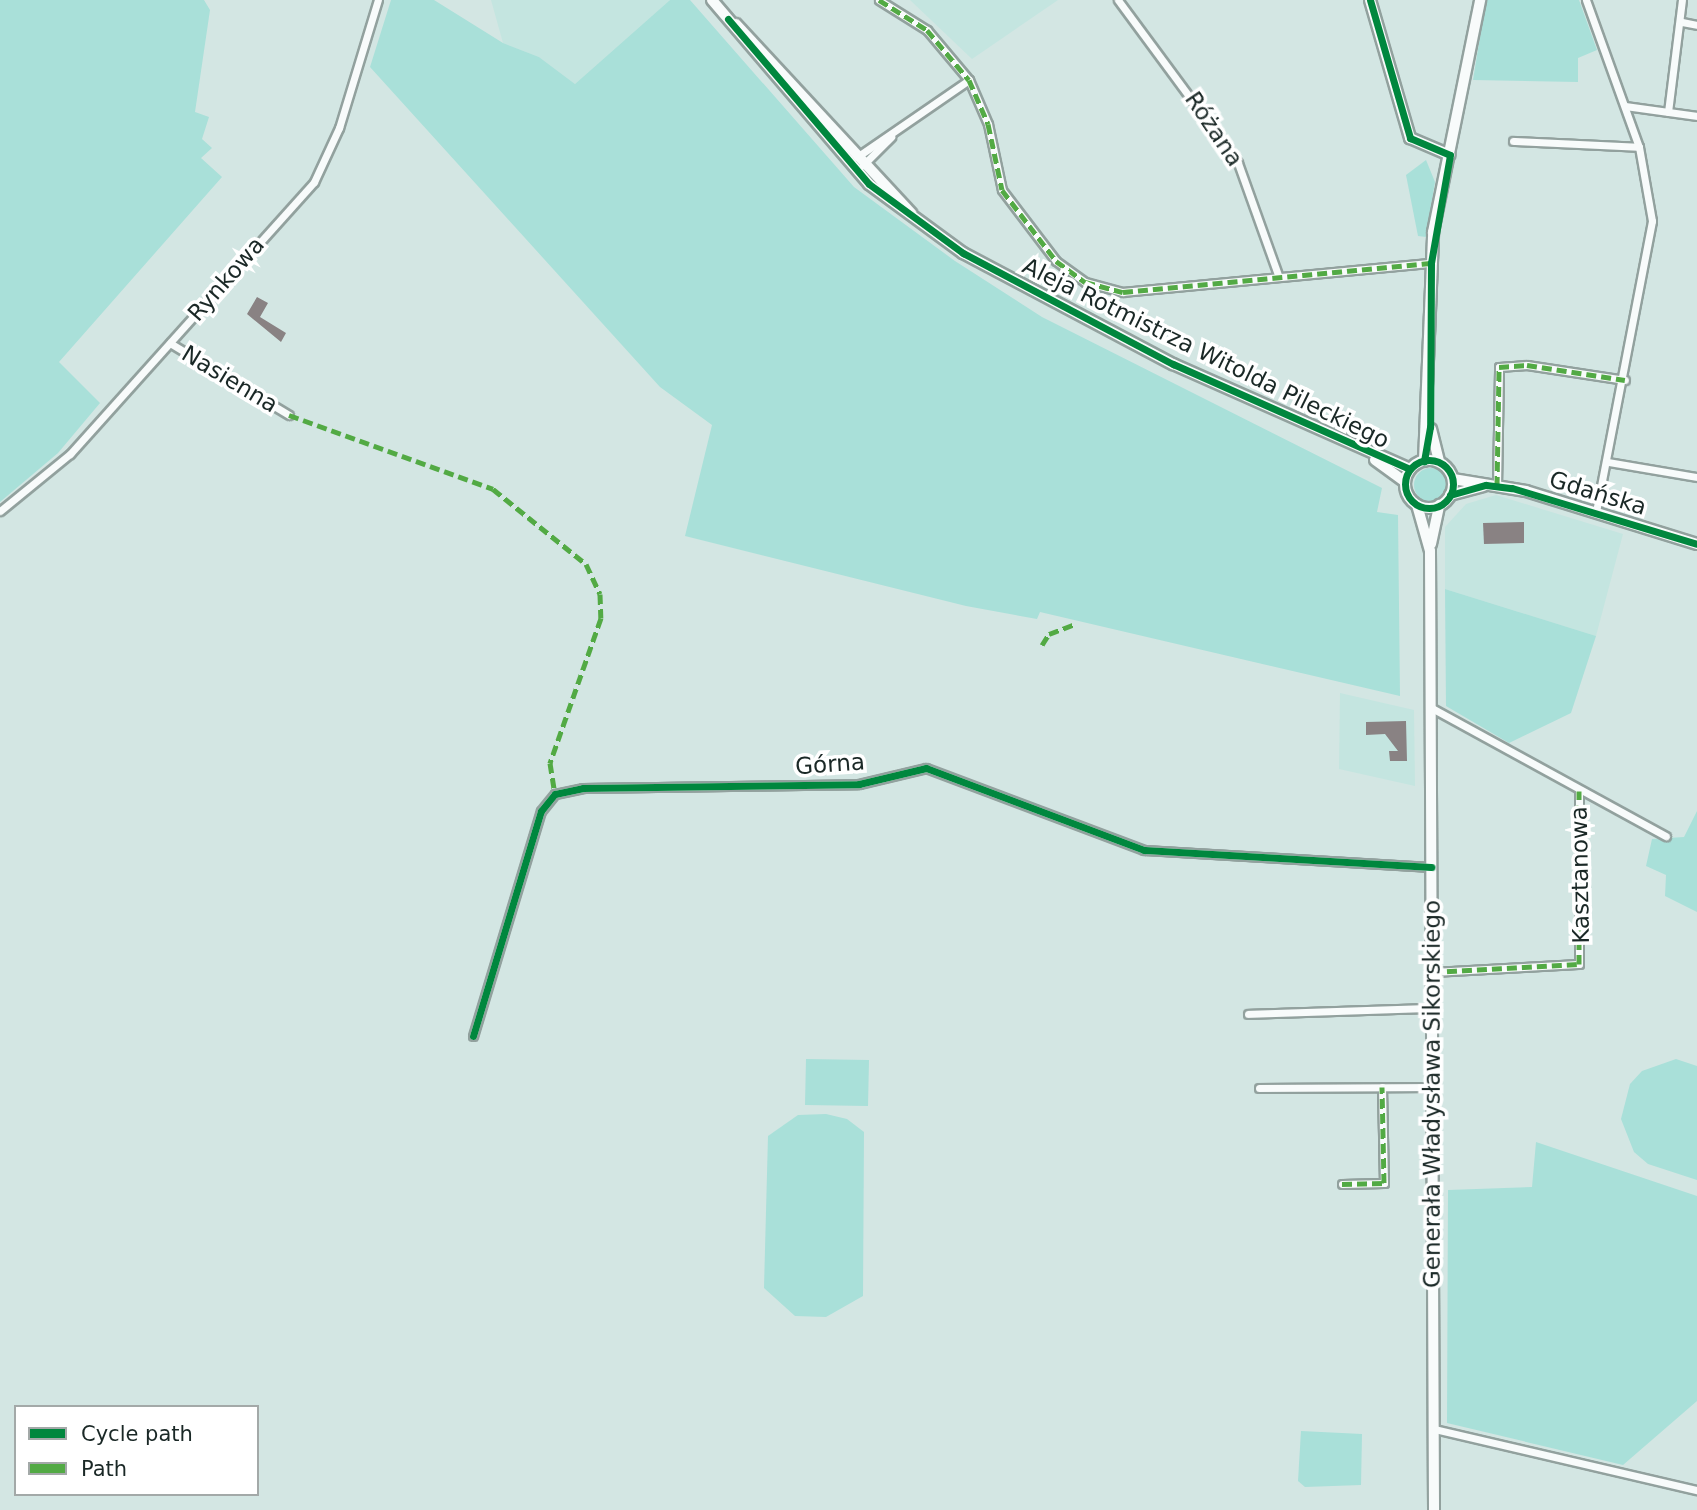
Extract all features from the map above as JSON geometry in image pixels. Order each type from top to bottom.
[{"type":"main road","name":"Aleja Rotmistrza Witolda Pileckiego","points":[[712,0],[852,167],[913,216],[1015,284],[1372,457],[1410,469]]},
{"type":"main road","points":[[1370,0],[1410,138],[1450,155]]},
{"type":"main road","points":[[1424,461],[1430,426],[1430,263],[1480,0]]},
{"type":"main road","name":"Aleja Rotmistrza Witolda Pileckiego","points":[[728,19],[913,216]]},
{"type":"main road","points":[[1430,426],[1439,463],[1452,479],[1450,495]]},
{"type":"main road","name":"Aleja Rotmistrza Witolda Pileckiego","points":[[1372,457],[1405,482]]},
{"type":"main road","points":[[1439,463],[1424,461],[1410,469],[1405,482],[1417,505],[1440,505],[1450,495],[1492,485]]},
{"type":"main road","name":"Gdańska","points":[[1452,479],[1492,485],[1597,513],[1697,544]]},
{"type":"main road","name":"Generała Władysława Sikorskiego","points":[[1417,505],[1430,551]]},
{"type":"main road","name":"Generała Władysława Sikorskiego","points":[[1434,1510],[1430,551],[1440,505]]},
{"type":"street","name":"Rynkowa","points":[[0,511],[70,454],[314,182],[339,128],[378,0]]},
{"type":"street","points":[[879,0],[927,30],[969,80],[988,124],[1002,190],[1056,261],[1086,282],[1123,292],[1278,275],[1430,263]]},
{"type":"street","name":"Różana","points":[[1118,0],[1238,163],[1278,275]]},
{"type":"street","points":[[1586,0],[1639,148],[1652,222],[1625,380],[1597,513]]},
{"type":"street","points":[[1668,112],[1682,22],[1682,0]]},
{"type":"street","points":[[1682,22],[1697,25]]},
{"type":"street","points":[[852,167],[858,155],[891,136],[969,80]]},
{"type":"street","points":[[1625,106],[1697,116]]},
{"type":"street","points":[[852,167],[867,164],[891,136]]},
{"type":"street","points":[[1513,141],[1639,148]]},
{"type":"street","name":"Nasienna","points":[[170,343],[289,415]]},
{"type":"street","points":[[1492,485],[1499,367],[1527,365],[1625,380]]},
{"type":"street","points":[[1608,462],[1697,477]]},
{"type":"street","name":"Kasztanowa","points":[[1430,707],[1579,791],[1666,836]]},
{"type":"street","name":"Górna","points":[[473,1035],[541,811],[555,794],[583,788],[859,784],[926,768],[1144,850],[1431,867]]},
{"type":"street","name":"Kasztanowa","points":[[1432,972],[1544,969],[1581,960],[1579,791]]},
{"type":"street","points":[[1248,1014],[1432,1008]]},
{"type":"street","points":[[1342,1184],[1384,1183],[1382,1087]]},
{"type":"street","points":[[1259,1088],[1433,1087]]},
{"type":"street","points":[[1434,1429],[1697,1490]]},
{"type":"shaded area","points":[[0,0],[204,0],[210,10],[195,112],[209,117],[202,139],[212,148],[201,158],[222,177],[59,362],[100,403],[58,453],[0,502]]},
{"type":"shaded area","points":[[391,0],[434,0],[503,43],[539,57],[575,84],[670,0],[690,0],[854,187],[955,261],[1042,317],[1382,488],[1377,512],[1398,515],[1400,696],[1040,612],[1037,619],[966,606],[685,536],[712,425],[660,387],[370,67]]},
{"type":"shaded area","points":[[491,0],[670,0],[575,84],[539,57],[503,43]]},
{"type":"shaded area","points":[[910,0],[1058,0],[972,59]]},
{"type":"shaded area","points":[[1486,0],[1579,0],[1597,50],[1578,58],[1578,82],[1473,80]]},
{"type":"shaded area","points":[[1426,160],[1435,182],[1426,237],[1418,236],[1406,175]]},
{"type":"shaded area","points":[[1431,468],[1443,473],[1448,485],[1443,497],[1431,502],[1419,497],[1414,485],[1419,473]]},
{"type":"shaded area","points":[[1496,495],[1623,534],[1596,636],[1445,589],[1445,527],[1466,504]]},
{"type":"shaded area","points":[[1445,589],[1596,636],[1571,713],[1509,743],[1446,706]]},
{"type":"shaded area","points":[[1340,693],[1414,710],[1415,786],[1339,769]]},
{"type":"shaded area","points":[[1697,811],[1697,912],[1665,896],[1666,875],[1646,866],[1652,839],[1684,837]]},
{"type":"shaded area","points":[[806,1059],[869,1060],[868,1106],[805,1105]]},
{"type":"shaded area","points":[[1676,1059],[1697,1066],[1697,1180],[1648,1164],[1634,1152],[1621,1119],[1630,1084],[1642,1071]]},
{"type":"shaded area","points":[[826,1114],[847,1119],[864,1132],[863,1296],[826,1317],[795,1316],[764,1288],[768,1136],[798,1115]]},
{"type":"shaded area","points":[[1536,1142],[1697,1196],[1697,1401],[1623,1465],[1447,1423],[1448,1190],[1532,1187]]},
{"type":"shaded area","points":[[1301,1431],[1362,1434],[1361,1485],[1305,1487],[1298,1481]]},
{"type":"building","points":[[257,297],[268,303],[260,317],[286,333],[281,342],[247,314]]},
{"type":"building","points":[[1524,522],[1524,543],[1484,544],[1483,523]]},
{"type":"building","points":[[1406,721],[1407,761],[1390,761],[1389,751],[1398,751],[1385,734],[1366,735],[1366,722]]},
{"type":"marked path","points":[[879,0],[927,30],[969,80],[988,124],[1002,190],[1056,261],[1085,282],[1123,292],[1431,263]]},
{"type":"marked path","points":[[1497,486],[1499,367],[1527,365],[1625,380]]},
{"type":"marked path","points":[[289,415],[493,489],[586,564],[600,594],[601,618],[550,763],[555,794]]},
{"type":"marked path","points":[[1042,645],[1049,634],[1075,624]]},
{"type":"marked path","points":[[1432,972],[1579,964],[1579,791]]},
{"type":"marked path","points":[[1342,1184],[1384,1183],[1382,1087]]},
{"type":"cycle path","points":[[1370,0],[1410,138],[1450,155],[1431,263],[1430,427],[1424,461]]},
{"type":"cycle path","points":[[728,19],[869,184],[963,253],[1173,364],[1410,469]]},
{"type":"cycle path","points":[[1429,460],[1446,467],[1453,484],[1446,501],[1429,508],[1412,501],[1405,484],[1412,467],[1429,460]]},
{"type":"cycle path","points":[[1450,495],[1486,485],[1512,488],[1697,544]]},
{"type":"cycle path","points":[[473,1036],[541,811],[555,794],[583,788],[859,784],[926,768],[1144,850],[1431,867]]}]
